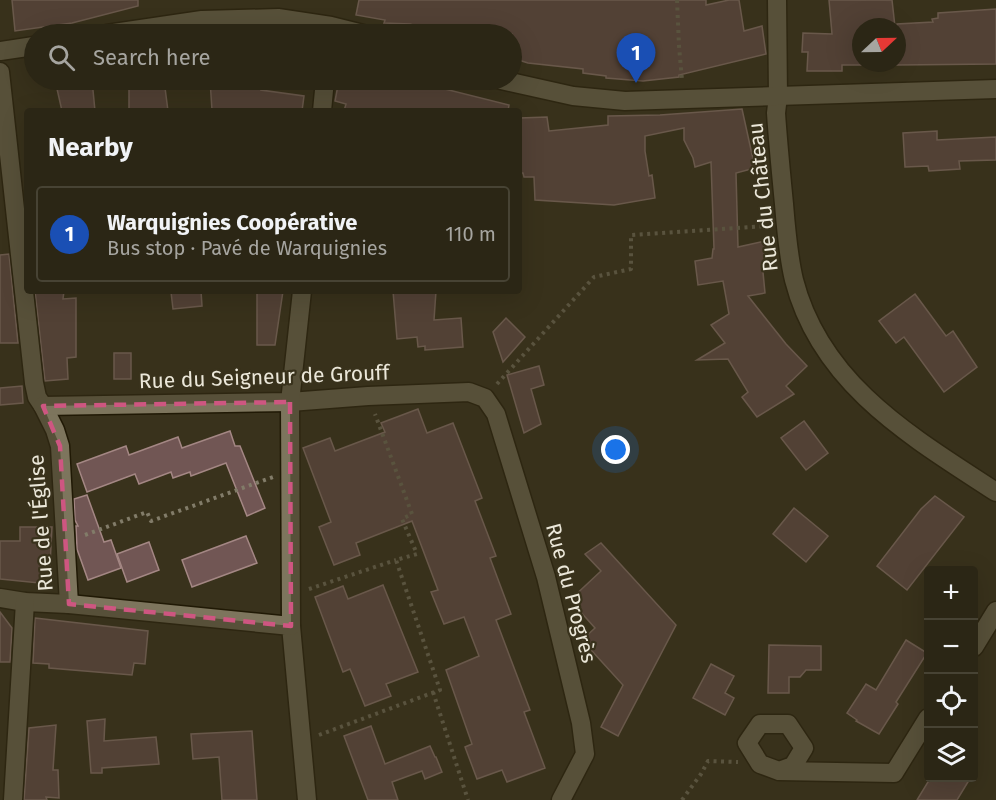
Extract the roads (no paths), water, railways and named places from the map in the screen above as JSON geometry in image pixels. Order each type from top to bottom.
[{"type":"street","name":"Rue du Château","points":[[777,0],[778,96],[776,113],[785,224],[791,267],[802,304],[816,334],[831,358],[866,399],[894,423],[996,492]]},
{"type":"street","points":[[175,24],[202,20],[278,18],[304,24]]},
{"type":"street","points":[[0,51],[24,47]]},
{"type":"street","name":"Rue de l'Église","points":[[0,72],[24,292]]},
{"type":"street","points":[[522,85],[573,96],[625,101],[996,89]]},
{"type":"street","points":[[321,108],[324,90]]},
{"type":"street","name":"Rue de l'Église","points":[[24,294],[37,397],[55,430],[60,447],[69,604]]},
{"type":"street","points":[[302,294],[290,402],[291,626],[307,800]]},
{"type":"street","name":"Rue du Seigneur de Grouff","points":[[43,406],[290,402],[469,392],[485,398]]},
{"type":"street","name":"Rue du Progrès","points":[[485,398],[496,414],[546,577],[581,723],[585,754],[561,800]]},
{"type":"street","points":[[0,598],[291,626]]},
{"type":"street","points":[[13,800],[25,602]]},
{"type":"street","points":[[978,640],[996,611]]},
{"type":"street","points":[[779,771],[792,766],[804,748],[788,724],[760,724],[747,743],[760,764],[779,771],[894,773],[924,724]]},
{"type":"place","name":"Warquignies Coopérative","points":[[636,83]]}]
